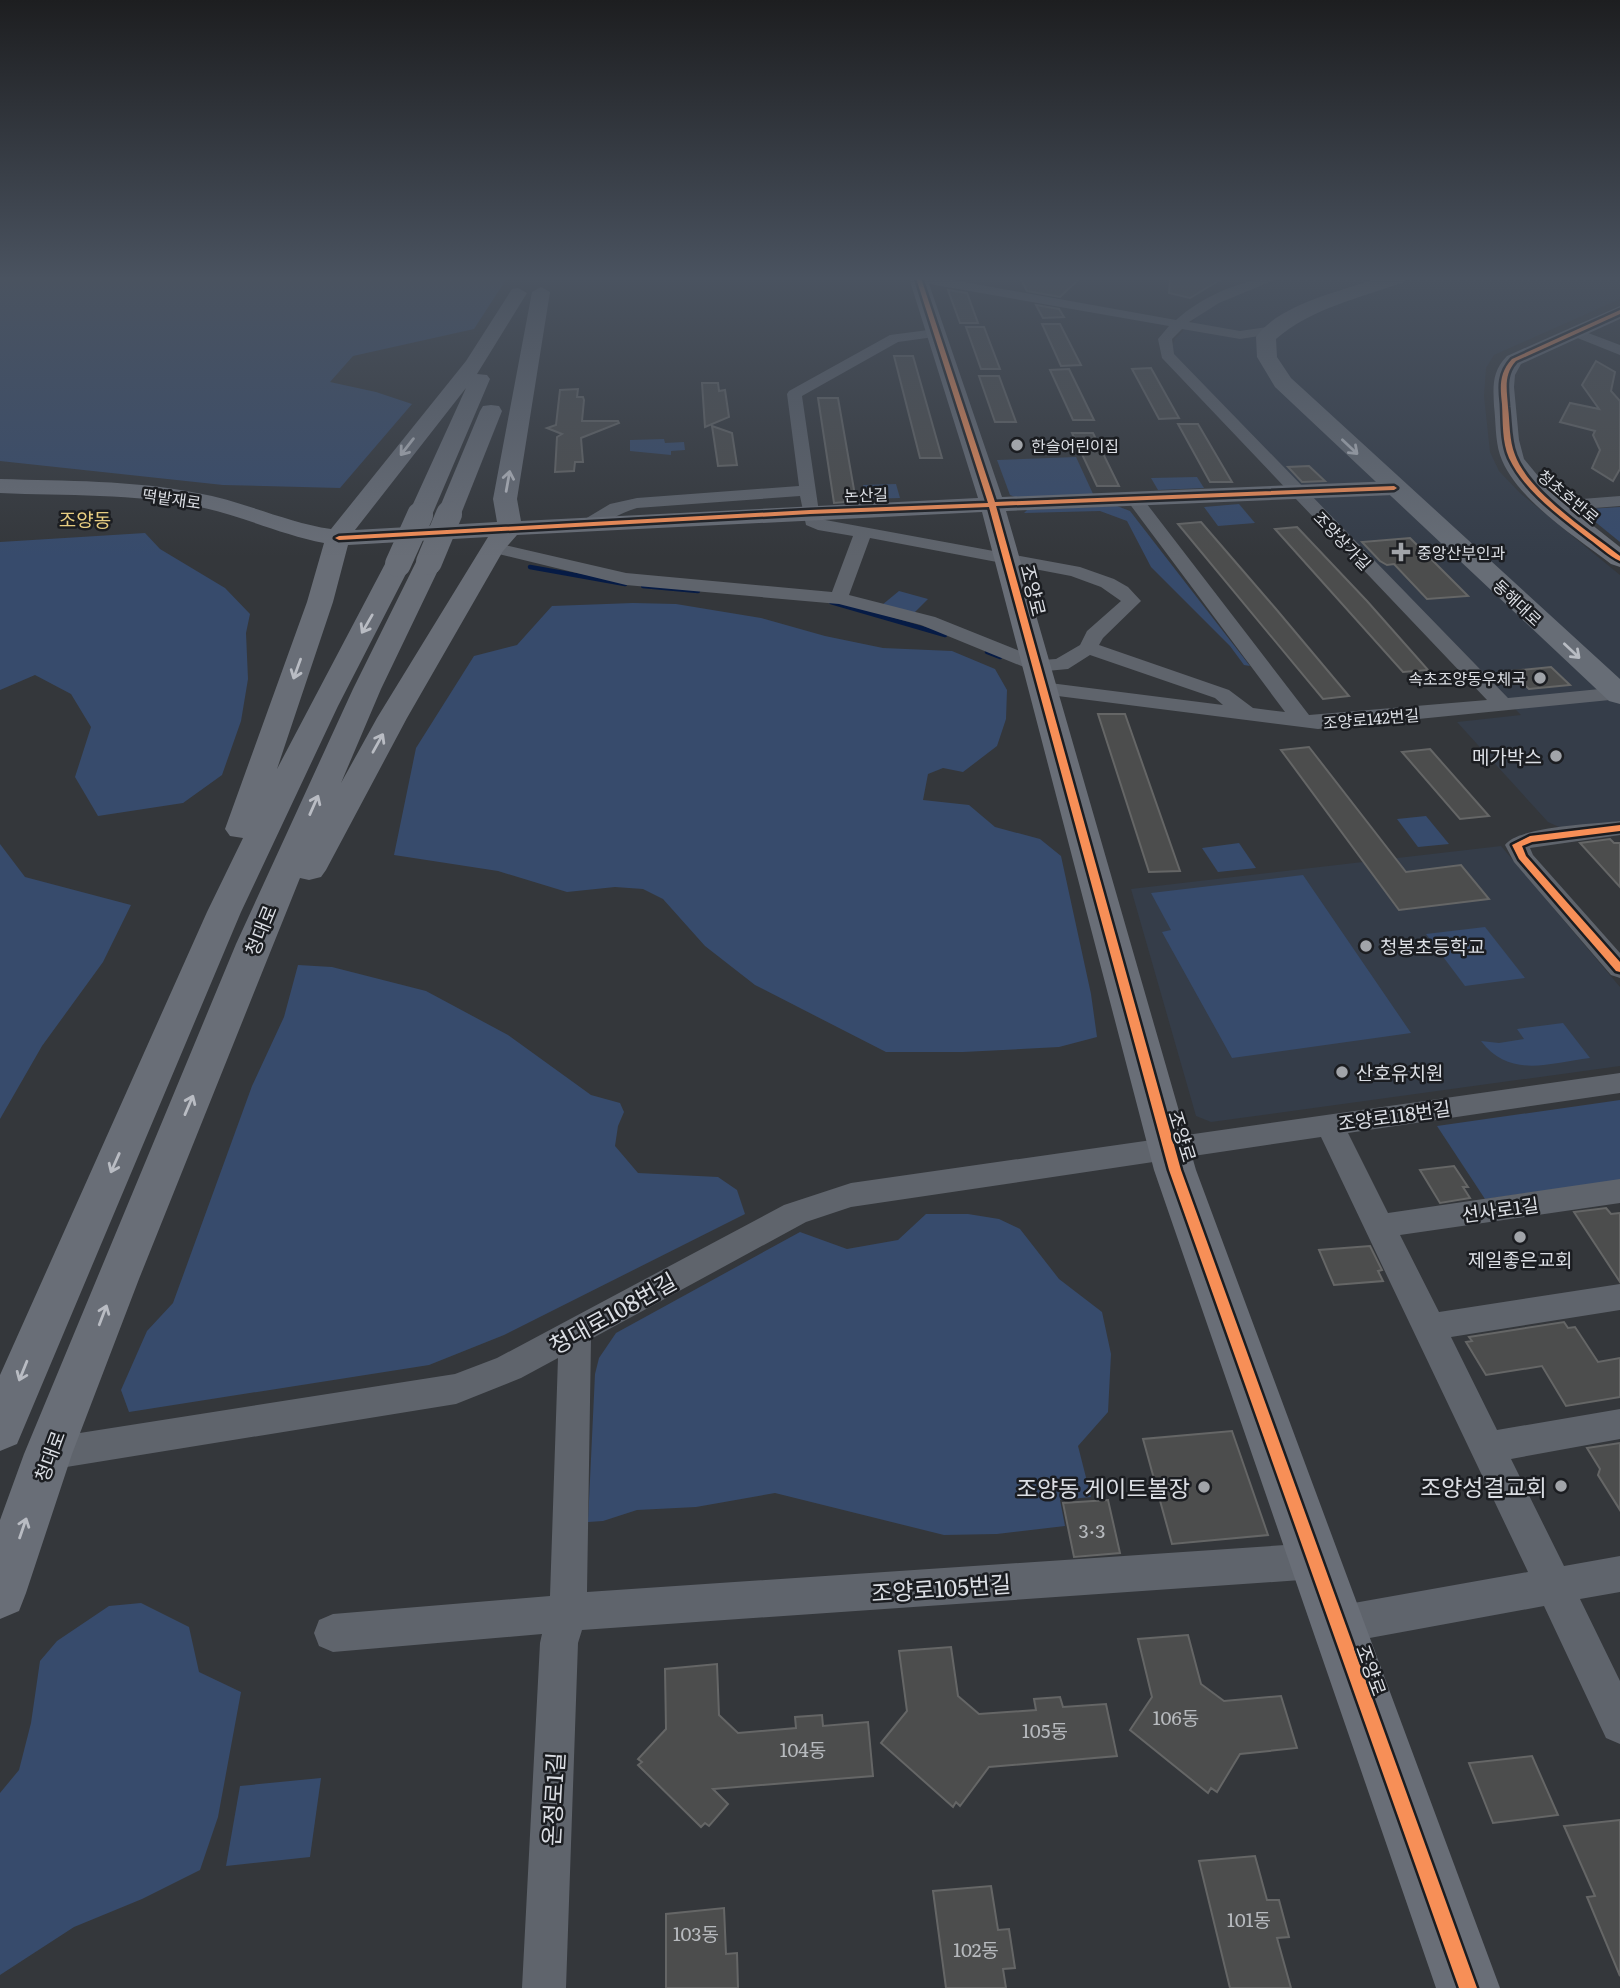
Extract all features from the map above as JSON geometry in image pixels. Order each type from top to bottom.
[{"type":"main road","name":"동해대로","points":[[1274,371],[1394,488],[1619,686]]},
{"type":"main road","name":"동해대로","points":[[1305,371],[1345,416],[1619,686]]},
{"type":"street","points":[[171,1034],[320,602],[339,538],[346,523],[469,371]]},
{"type":"street","name":"청대로","points":[[0,1593],[48,1454],[117,1279],[291,857],[367,690],[413,563],[420,515],[490,371]]},
{"type":"street","name":"청대로","points":[[2,1424],[224,912],[296,760],[413,563],[449,514],[507,371]]},
{"type":"street","points":[[216,1040],[392,718],[501,538],[521,371]]},
{"type":"street","points":[[501,538],[626,579],[839,598],[928,621],[1037,673],[1061,666],[1088,648],[1094,635],[1132,601],[1126,593],[1090,577],[813,523],[795,392],[834,371]]},
{"type":"street","name":"조양로","points":[[948,371],[1009,560],[1037,673],[1168,1148],[1468,1988]]},
{"type":"street","name":"조양상가길","points":[[1182,371],[1503,705]]},
{"type":"street","name":"청초호반로","points":[[1506,371],[1503,379],[1512,456],[1525,480],[1620,559]]},
{"type":"street","name":"떡밭재로","points":[[0,486],[131,493],[198,500],[303,532],[339,538]]},
{"type":"street","name":"논산길","points":[[339,538],[501,538],[584,525],[808,501],[993,506],[1394,488]]},
{"type":"street","points":[[1134,499],[1303,721]]},
{"type":"street","points":[[1556,506],[1620,501]]},
{"type":"street","points":[[839,598],[863,532]]},
{"type":"street","points":[[1088,648],[1222,694],[1248,714]]},
{"type":"street","name":"조양로142번길","points":[[1037,673],[1248,714],[1333,722],[1503,705],[1619,686]]},
{"type":"street","points":[[1620,828],[1530,839],[1517,845],[1522,857],[1620,970]]},
{"type":"street","name":"조양로118번길","points":[[1168,1148],[1620,1083]]},
{"type":"street","points":[[1329,1124],[1430,1326],[1620,1724]]},
{"type":"street","name":"청대로108번길","points":[[48,1454],[440,1393],[509,1368],[811,1206],[872,1191],[1168,1148]]},
{"type":"street","name":"선사로1길","points":[[1380,1226],[1620,1191]]},
{"type":"street","points":[[1430,1326],[1620,1297]]},
{"type":"street","name":"온정로1길","points":[[544,1988],[559,1643],[568,1612],[575,1334]]},
{"type":"street","points":[[1488,1447],[1620,1424]]},
{"type":"street","name":"조양로105번길","points":[[332,1633],[529,1618],[568,1612],[1315,1561]]},
{"type":"street","points":[[1338,1625],[1620,1574]]},
{"type":"shaded area","points":[[0,371],[340,371],[330,382],[376,392],[412,404],[340,488],[223,485],[0,461]]},
{"type":"shaded area","points":[[1187,371],[1486,371],[1484,396],[1490,452],[1499,471],[1520,493],[1620,575],[1620,822],[1561,828],[1548,822],[1457,722],[1521,715]]},
{"type":"shaded area","points":[[664,439],[665,443],[684,442],[685,450],[671,451],[671,455],[630,451],[630,440]]},
{"type":"shaded area","points":[[1076,457],[1094,496],[1019,499],[1010,495],[997,460]]},
{"type":"shaded area","points":[[1197,477],[1204,488],[1158,490],[1151,478]]},
{"type":"shaded area","points":[[896,484],[900,498],[866,499],[863,485]]},
{"type":"shaded area","points":[[1239,504],[1255,523],[1218,526],[1204,507]]},
{"type":"shaded area","points":[[1117,506],[1130,511],[1250,666],[1244,665],[1230,646],[1151,567],[1127,521],[1100,511],[1024,513],[1027,510]]},
{"type":"shaded area","points":[[1620,507],[1620,542],[1588,516],[1588,509]]},
{"type":"shaded area","points":[[145,533],[160,549],[225,588],[250,614],[246,633],[248,679],[241,721],[222,775],[183,803],[98,816],[75,777],[91,727],[71,694],[35,675],[0,690],[0,542]]},
{"type":"shaded area","points":[[899,591],[928,599],[913,614],[882,605]]},
{"type":"shaded area","points":[[676,604],[761,618],[825,636],[883,648],[952,651],[995,669],[1007,690],[1006,719],[997,746],[963,772],[943,768],[928,774],[923,800],[969,805],[995,827],[1040,839],[1061,856],[1091,994],[1097,1037],[1059,1047],[963,1052],[886,1052],[755,985],[705,946],[663,899],[643,889],[615,887],[567,892],[498,871],[394,855],[416,748],[474,656],[517,645],[552,606]]},
{"type":"shaded area","points":[[1426,816],[1449,844],[1418,847],[1397,819]]},
{"type":"shaded area","points":[[1239,843],[1256,868],[1218,872],[1202,848]]},
{"type":"shaded area","points":[[0,844],[25,877],[131,905],[103,962],[42,1046],[0,1119]]},
{"type":"shaded area","name":"청봉초등학교","points":[[1501,846],[1620,987],[1620,1066],[1211,1122],[1196,1116],[1131,889]]},
{"type":"shaded area","points":[[1303,875],[1411,1033],[1232,1058],[1162,932],[1171,930],[1151,893]]},
{"type":"shaded area","points":[[1485,927],[1525,978],[1465,986],[1426,934]]},
{"type":"shaded area","points":[[298,965],[332,967],[426,991],[508,1035],[591,1095],[620,1103],[624,1112],[618,1126],[615,1146],[638,1173],[718,1177],[737,1190],[745,1214],[504,1335],[429,1365],[129,1412],[121,1390],[147,1331],[173,1303],[252,1086],[284,1017]]},
{"type":"shaded area","points":[[1563,1023],[1590,1058],[1545,1065],[1517,1064],[1492,1053],[1481,1041],[1499,1043],[1524,1039],[1517,1029]]},
{"type":"shaded area","points":[[1620,1100],[1620,1180],[1485,1199],[1437,1126]]},
{"type":"shaded area","points":[[926,1214],[968,1214],[999,1219],[1020,1229],[1059,1279],[1102,1312],[1111,1354],[1108,1412],[1078,1446],[1091,1497],[1060,1500],[1065,1526],[997,1534],[944,1535],[775,1493],[696,1507],[637,1510],[603,1521],[588,1522],[595,1374],[599,1358],[616,1333],[800,1232],[847,1249],[898,1240]]},
{"type":"shaded area","points":[[141,1603],[189,1627],[199,1672],[241,1692],[218,1817],[200,1870],[142,1899],[74,1927],[0,1975],[0,1793],[19,1770],[31,1723],[40,1661],[57,1641],[109,1606]]},
{"type":"shaded area","points":[[321,1778],[310,1857],[226,1866],[240,1786]]},
{"type":"building","points":[[898,371],[917,371],[942,458],[920,458]]},
{"type":"building","points":[[1050,371],[1070,371],[1094,420],[1073,420]]},
{"type":"building","points":[[1133,371],[1153,371],[1179,418],[1159,419]]},
{"type":"building","points":[[1590,371],[1615,372],[1611,391],[1620,401],[1620,469],[1613,481],[1592,468],[1600,450],[1593,435],[1595,431],[1560,422],[1570,403],[1599,409],[1582,385]]},
{"type":"building","points":[[979,376],[999,376],[1016,422],[995,422]]},
{"type":"building","points":[[702,383],[718,383],[719,391],[725,390],[729,417],[705,427]]},
{"type":"building","points":[[578,389],[577,397],[583,397],[584,400],[582,421],[619,423],[581,438],[583,462],[575,462],[574,471],[555,472],[557,437],[562,434],[547,428],[556,425],[560,390]]},
{"type":"building","points":[[818,398],[838,398],[856,501],[834,503]]},
{"type":"building","points":[[1178,424],[1198,424],[1232,482],[1210,482]]},
{"type":"building","points":[[712,426],[732,433],[737,465],[718,466]]},
{"type":"building","points":[[1072,433],[1093,433],[1119,486],[1097,486]]},
{"type":"building","points":[[1309,466],[1325,481],[1302,482],[1288,467]]},
{"type":"building","points":[[1201,522],[1349,696],[1323,699],[1178,524]]},
{"type":"building","points":[[1297,527],[1428,670],[1403,672],[1275,529]]},
{"type":"building","points":[[1410,538],[1468,596],[1427,599],[1394,564],[1387,565],[1380,561],[1362,542]]},
{"type":"building","name":"속초조양동우체국","points":[[1551,667],[1570,685],[1529,689],[1510,671]]},
{"type":"building","points":[[1098,714],[1125,714],[1180,871],[1149,872]]},
{"type":"building","points":[[1309,747],[1406,872],[1461,865],[1489,899],[1399,910],[1281,750]]},
{"type":"building","points":[[1430,749],[1489,816],[1460,819],[1402,752]]},
{"type":"building","points":[[1610,839],[1614,843],[1620,843],[1620,887],[1580,843]]},
{"type":"building","points":[[1454,1166],[1468,1187],[1463,1187],[1470,1198],[1440,1203],[1420,1170]]},
{"type":"building","points":[[1606,1208],[1611,1214],[1620,1213],[1620,1282],[1574,1212]]},
{"type":"building","points":[[1370,1246],[1382,1270],[1378,1271],[1383,1281],[1334,1285],[1319,1250]]},
{"type":"building","points":[[1564,1322],[1568,1328],[1575,1327],[1598,1362],[1620,1358],[1620,1397],[1566,1406],[1542,1366],[1486,1375],[1466,1342],[1472,1341],[1469,1337]]},
{"type":"building","name":"조양동 게이트볼장","points":[[1232,1431],[1268,1535],[1172,1544],[1143,1439]]},
{"type":"building","points":[[1620,1443],[1620,1510],[1598,1475],[1600,1469],[1587,1448]]},
{"type":"building","points":[[1108,1500],[1120,1553],[1074,1557],[1063,1503]]},
{"type":"building","points":[[1188,1635],[1201,1684],[1224,1701],[1281,1696],[1297,1748],[1240,1754],[1217,1792],[1211,1788],[1208,1793],[1130,1730],[1152,1697],[1138,1639]]},
{"type":"building","points":[[951,1647],[958,1696],[979,1714],[1036,1710],[1034,1699],[1060,1697],[1063,1707],[1106,1704],[1117,1756],[989,1767],[960,1806],[956,1802],[953,1807],[881,1743],[907,1711],[899,1651]]},
{"type":"building","points":[[717,1664],[719,1715],[738,1733],[796,1728],[795,1717],[822,1715],[823,1726],[868,1722],[873,1776],[713,1789],[728,1804],[709,1826],[705,1823],[701,1827],[638,1765],[642,1762],[638,1759],[666,1729],[665,1669]]},
{"type":"building","points":[[1532,1756],[1558,1815],[1493,1823],[1469,1763]]},
{"type":"building","points":[[1620,1820],[1620,1976],[1587,1897],[1595,1896],[1564,1826]]},
{"type":"building","points":[[1255,1856],[1267,1900],[1279,1900],[1289,1937],[1277,1938],[1291,1988],[1230,1988],[1199,1861]]},
{"type":"building","points":[[991,1886],[998,1930],[1009,1929],[1015,1968],[1003,1969],[1006,1988],[946,1988],[933,1891]]},
{"type":"building","points":[[724,1908],[726,1954],[737,1953],[738,1988],[666,1988],[666,1914]]},
{"type":"waterway","points":[[530,567],[625,584]]},
{"type":"waterway","points":[[643,586],[698,591]]},
{"type":"waterway","points":[[831,602],[945,635]]},
{"type":"waterway","points":[[987,652],[1000,657]]},
{"type":"cycle path","points":[[949,371],[1008,560],[1175,1170],[1468,1988]]},
{"type":"cycle path","points":[[1506,371],[1503,387],[1507,433],[1513,459],[1520,472],[1560,513],[1620,559]]},
{"type":"cycle path","points":[[339,538],[810,512],[1394,488]]},
{"type":"cycle path","points":[[1620,828],[1530,839],[1517,845],[1522,857],[1620,969]]},
{"type":"place","name":"한슬어린이집","points":[[1017,445]]},
{"type":"place","name":"중앙산부인과","points":[[1401,552]]},
{"type":"place","name":"속초조양동우체국","points":[[1540,678]]},
{"type":"place","name":"메가박스","points":[[1556,756]]},
{"type":"place","name":"청봉초등학교","points":[[1366,946]]},
{"type":"place","name":"산호유치원","points":[[1342,1072]]},
{"type":"place","name":"제일좋은교회","points":[[1520,1237]]},
{"type":"place","name":"조양성결교회","points":[[1561,1486]]},
{"type":"place","name":"조양동 게이트볼장","points":[[1204,1487]]},
{"type":"district","name":"조양동","points":[[85,519]]}]
